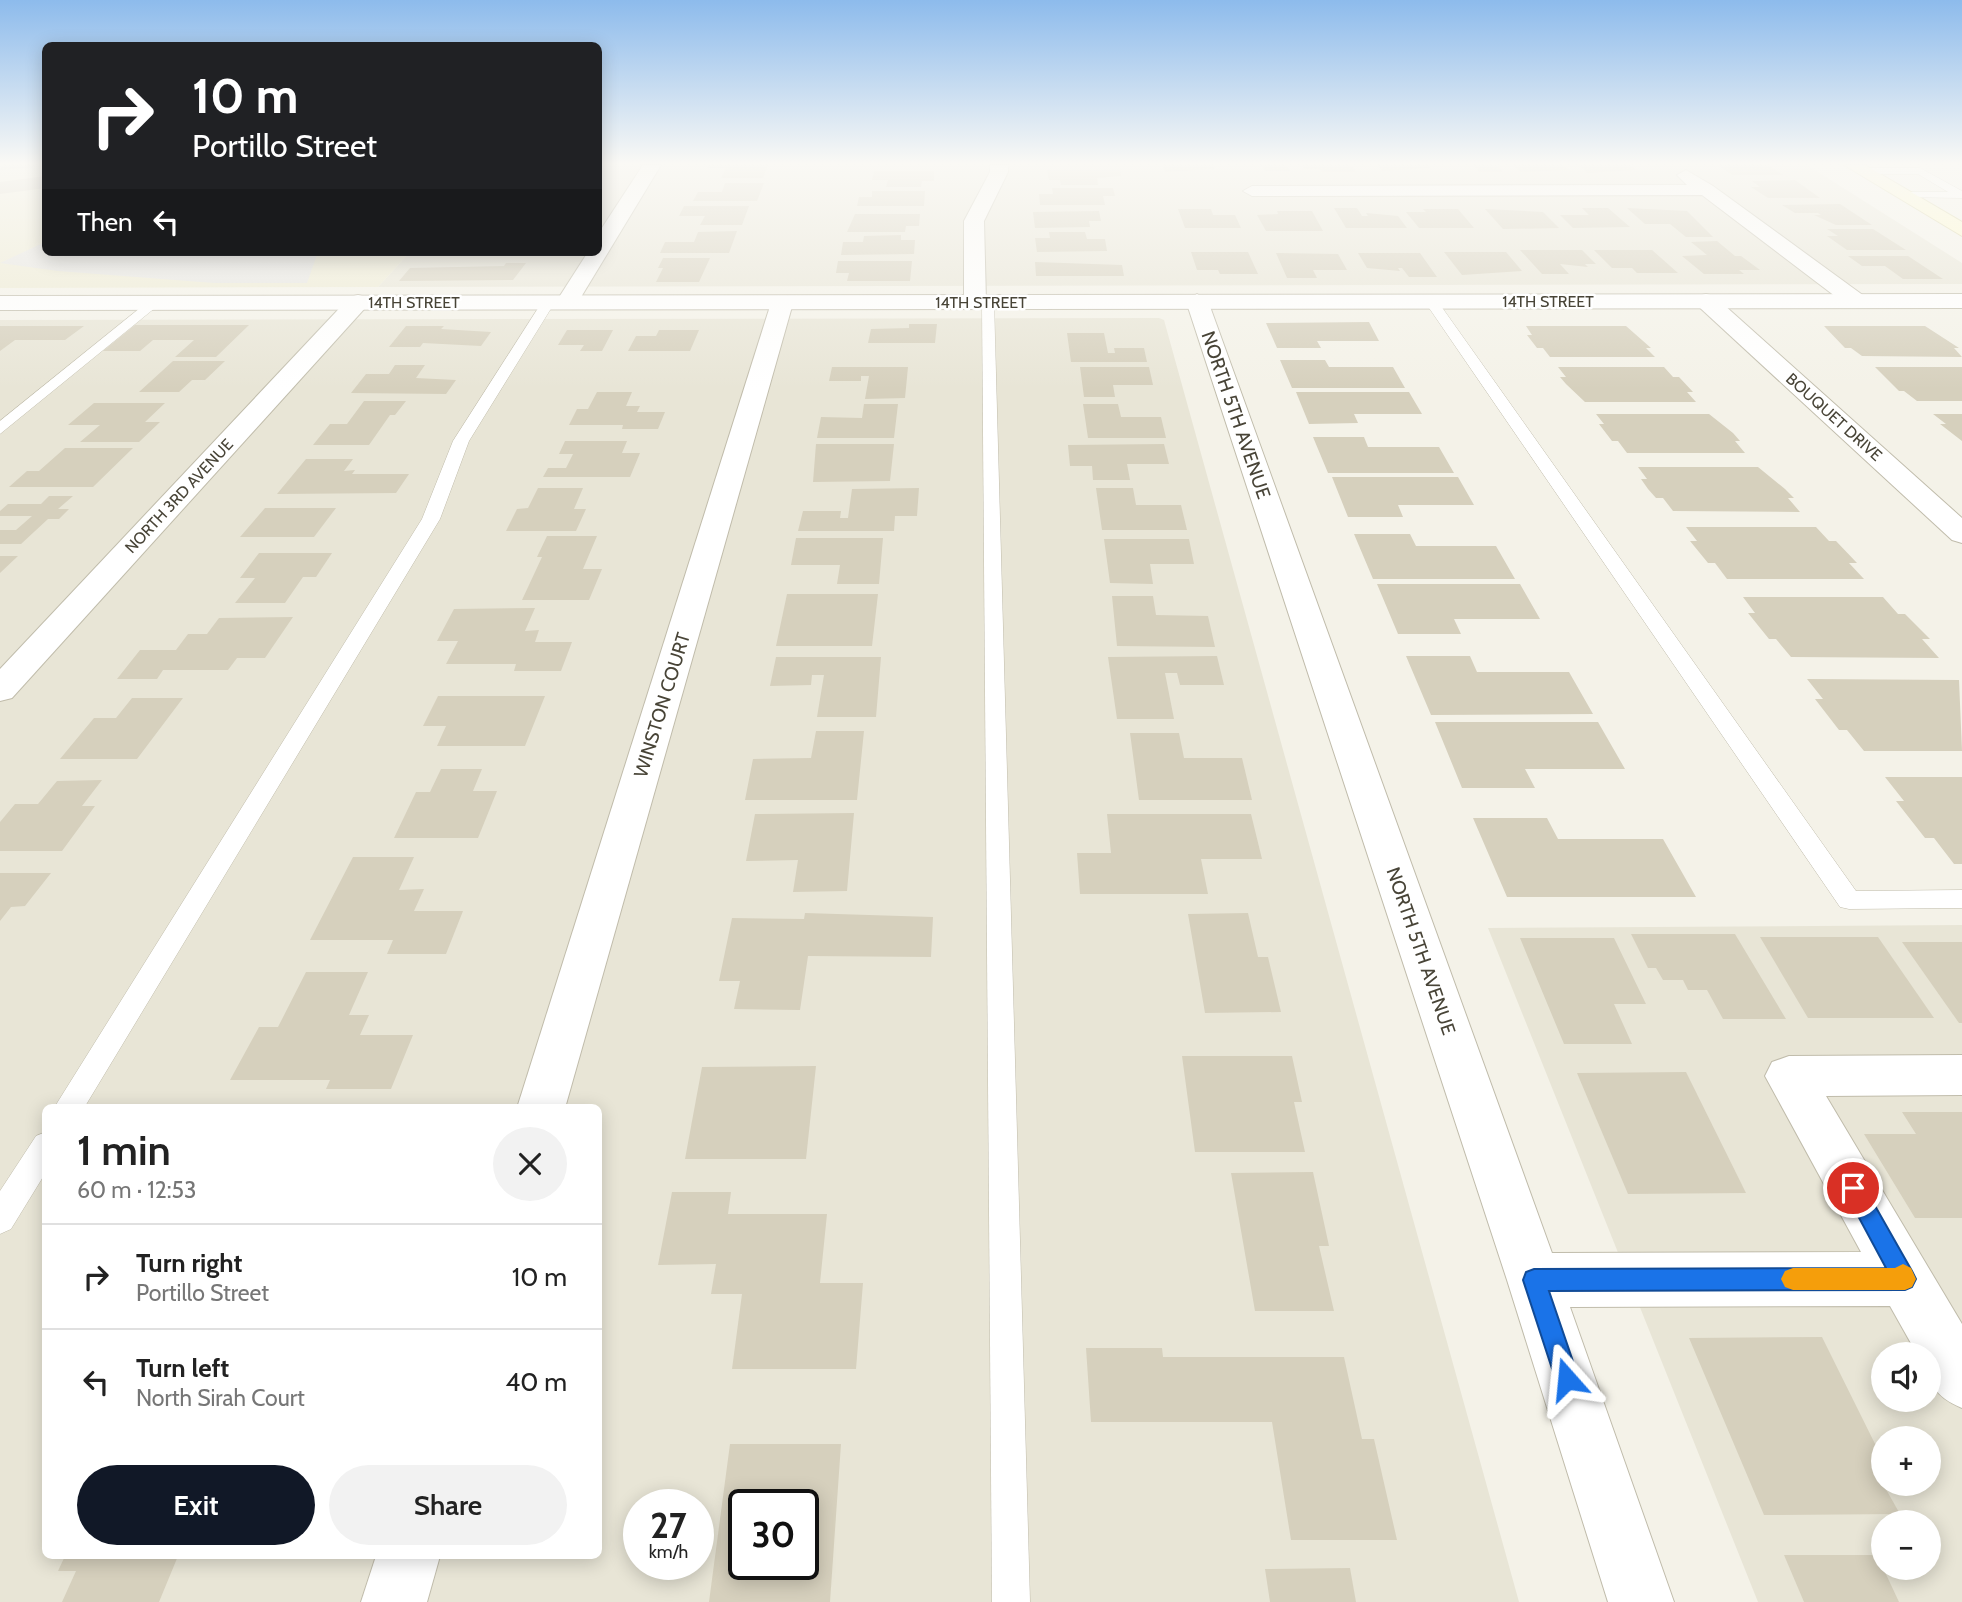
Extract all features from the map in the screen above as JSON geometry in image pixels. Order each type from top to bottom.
[{"type":"street","points":[[976,240],[982,302]]},
{"type":"street","points":[[1774,240],[1856,301]]},
{"type":"street","points":[[558,302],[595,256]]},
{"type":"street","name":"NORTH 5TH AVENUE","points":[[1197,301],[1534,1280],[1641,1602]]},
{"type":"street","name":"BOUQUET DRIVE","points":[[1706,301],[1962,534]]},
{"type":"street","name":"14TH STREET","points":[[0,303],[1962,301]]},
{"type":"street","name":"NORTH 3RD AVENUE","points":[[0,690],[358,302]]},
{"type":"street","name":"WINSTON COURT","points":[[542,1104],[782,303]]},
{"type":"street","points":[[1962,1075],[1789,1076],[1962,1379]]},
{"type":"street","points":[[1534,1280],[1905,1279]]},
{"type":"street","points":[[394,1602],[407,1559]]},
{"type":"lane","points":[[70,1104],[431,519],[461,441],[558,302]]},
{"type":"lane","points":[[982,302],[1011,1602]]},
{"type":"lane","points":[[1431,302],[1849,900],[1962,899]]},
{"type":"lane","points":[[0,429],[155,303]]},
{"type":"lane","points":[[0,1219],[42,1151]]},
{"type":"shaded area","points":[[0,240],[42,240],[42,256],[406,256],[378,287],[0,288]]},
{"type":"shaded area","points":[[602,240],[1925,240],[1962,263],[1962,284],[378,287],[406,256],[602,256]]},
{"type":"shaded area","points":[[42,243],[42,256],[317,256],[307,283],[214,283],[58,271],[0,263]]},
{"type":"shaded area","points":[[0,320],[1164,320],[1519,1602],[0,1602]]},
{"type":"shaded area","points":[[1962,925],[1962,1602],[1758,1602],[1488,928]]},
{"type":"building","points":[[695,240],[734,240],[729,253],[660,253],[665,242],[694,242]]},
{"type":"building","points":[[863,240],[915,240],[914,254],[841,255],[843,242],[863,242]]},
{"type":"building","points":[[1035,240],[1105,240],[1107,251],[1037,252]]},
{"type":"building","points":[[1832,240],[1890,240],[1906,250],[1847,250]]},
{"type":"building","points":[[1717,241],[1735,256],[1741,256],[1760,270],[1739,270],[1744,274],[1704,274],[1682,256],[1707,255],[1691,242]]},
{"type":"building","points":[[1520,250],[1582,250],[1596,264],[1585,264],[1588,267],[1560,264],[1569,274],[1542,274]]},
{"type":"building","points":[[1594,250],[1652,250],[1678,273],[1637,273],[1632,268],[1612,268]]},
{"type":"building","points":[[1191,252],[1248,252],[1258,274],[1220,274],[1218,270],[1197,270]]},
{"type":"building","points":[[1444,252],[1506,252],[1522,271],[1462,275]]},
{"type":"building","points":[[1276,253],[1338,254],[1347,270],[1313,270],[1317,278],[1287,278]]},
{"type":"building","points":[[1358,253],[1420,253],[1437,277],[1409,277],[1402,268],[1398,268],[1400,271],[1367,268]]},
{"type":"building","points":[[1848,256],[1908,256],[1943,279],[1903,279],[1885,266],[1862,266]]},
{"type":"building","points":[[663,258],[710,258],[699,282],[656,282],[663,268],[658,268]]},
{"type":"building","points":[[838,261],[912,261],[910,281],[847,281],[849,273],[836,273]]},
{"type":"building","points":[[1035,262],[1122,265],[1124,276],[1036,276]]},
{"type":"building","points":[[506,263],[526,263],[513,280],[399,281],[410,268],[504,266]]},
{"type":"building","points":[[1369,322],[1379,341],[1317,341],[1321,348],[1277,348],[1266,323]]},
{"type":"building","points":[[909,324],[937,324],[935,343],[868,343],[871,329],[909,328]]},
{"type":"building","points":[[135,325],[249,325],[216,357],[175,357],[194,340],[153,340],[140,351],[103,351]]},
{"type":"building","points":[[0,326],[84,326],[65,340],[15,340],[0,351]]},
{"type":"building","points":[[406,326],[444,326],[441,329],[491,332],[481,346],[423,343],[420,347],[389,347]]},
{"type":"building","points":[[1526,326],[1626,326],[1651,348],[1646,348],[1655,357],[1550,357],[1543,348],[1537,348],[1527,335],[1532,335]]},
{"type":"building","points":[[1824,326],[1925,326],[1959,348],[1954,348],[1962,357],[1862,356],[1851,348],[1845,348]]},
{"type":"building","points":[[567,330],[613,330],[602,351],[580,351],[584,345],[558,345]]},
{"type":"building","points":[[659,330],[699,330],[690,351],[628,351],[636,336],[656,336]]},
{"type":"building","points":[[1067,333],[1104,333],[1108,353],[1115,353],[1114,348],[1144,348],[1147,362],[1071,362]]},
{"type":"building","points":[[1280,360],[1325,360],[1329,367],[1393,367],[1405,388],[1292,388]]},
{"type":"building","points":[[173,361],[225,361],[205,380],[192,380],[179,392],[139,392]]},
{"type":"building","points":[[395,365],[425,365],[416,378],[456,380],[446,394],[351,393],[366,374],[389,374]]},
{"type":"building","points":[[832,367],[908,367],[905,398],[865,399],[869,376],[861,376],[861,381],[829,381]]},
{"type":"building","points":[[1080,367],[1149,367],[1153,385],[1113,385],[1115,397],[1084,397]]},
{"type":"building","points":[[1558,367],[1664,367],[1673,377],[1679,377],[1693,392],[1687,392],[1696,402],[1585,402],[1560,377],[1566,377]]},
{"type":"building","points":[[1875,367],[1962,367],[1962,401],[1917,401],[1904,391],[1899,391]]},
{"type":"building","points":[[597,392],[632,392],[626,406],[640,406],[637,412],[665,412],[658,429],[622,429],[623,425],[569,425],[577,409],[588,409]]},
{"type":"building","points":[[1296,392],[1409,392],[1422,414],[1354,414],[1358,423],[1309,424]]},
{"type":"building","points":[[364,401],[406,401],[395,415],[390,415],[369,445],[313,445],[330,424],[347,424]]},
{"type":"building","points":[[94,403],[165,403],[145,422],[160,422],[139,442],[80,442],[100,425],[68,425]]},
{"type":"building","points":[[864,404],[898,404],[894,438],[817,438],[821,417],[862,418]]},
{"type":"building","points":[[1083,404],[1118,404],[1121,417],[1161,417],[1166,438],[1088,438]]},
{"type":"building","points":[[1596,414],[1709,414],[1733,433],[1740,441],[1735,441],[1745,453],[1627,453],[1618,441],[1612,441],[1599,424],[1604,424]]},
{"type":"building","points":[[1933,414],[1962,414],[1962,441],[1940,424],[1946,424]]},
{"type":"building","points":[[1313,437],[1364,437],[1368,447],[1439,447],[1454,473],[1328,473]]},
{"type":"building","points":[[565,441],[627,441],[622,453],[640,453],[630,477],[543,477],[548,468],[566,468],[573,454],[559,454]]},
{"type":"building","points":[[816,444],[894,444],[890,481],[813,482]]},
{"type":"building","points":[[1164,444],[1169,464],[1127,464],[1130,480],[1093,480],[1092,466],[1070,466],[1068,445]]},
{"type":"building","points":[[65,448],[133,448],[93,487],[9,487],[27,471],[39,471]]},
{"type":"building","points":[[306,459],[353,459],[344,471],[355,470],[352,474],[409,474],[396,493],[277,494]]},
{"type":"building","points":[[1638,467],[1758,467],[1794,498],[1788,498],[1800,512],[1673,511],[1663,498],[1656,498],[1648,489],[1641,479],[1647,479]]},
{"type":"building","points":[[1332,477],[1458,477],[1474,505],[1398,505],[1403,517],[1348,517]]},
{"type":"building","points":[[538,488],[583,488],[574,509],[586,509],[576,531],[506,531],[517,509],[528,508]]},
{"type":"building","points":[[919,488],[917,516],[895,516],[894,531],[798,531],[803,511],[841,511],[840,518],[848,518],[852,489]]},
{"type":"building","points":[[1096,488],[1133,488],[1136,505],[1181,505],[1187,530],[1102,530]]},
{"type":"building","points":[[49,496],[73,496],[58,509],[69,509],[59,519],[48,519],[21,544],[0,544],[0,530],[16,530],[32,516],[0,516],[0,511],[8,504],[41,504]]},
{"type":"building","points":[[265,508],[336,508],[314,537],[240,537]]},
{"type":"building","points":[[1686,527],[1816,527],[1829,541],[1836,541],[1857,563],[1849,563],[1864,579],[1727,579],[1715,563],[1708,563],[1690,541],[1697,541]]},
{"type":"building","points":[[1354,534],[1410,534],[1416,546],[1496,546],[1515,579],[1373,579]]},
{"type":"building","points":[[547,536],[597,536],[583,569],[602,569],[589,600],[522,600],[542,557],[537,557]]},
{"type":"building","points":[[796,538],[883,538],[879,584],[837,584],[840,565],[791,565]]},
{"type":"building","points":[[1104,539],[1189,539],[1194,564],[1150,564],[1153,584],[1110,583]]},
{"type":"building","points":[[259,553],[332,553],[316,577],[303,577],[285,603],[235,603],[255,578],[240,578]]},
{"type":"building","points":[[0,556],[18,556],[0,573]]},
{"type":"building","points":[[1377,584],[1520,584],[1540,619],[1454,619],[1461,634],[1398,634]]},
{"type":"building","points":[[787,594],[878,594],[872,646],[776,646]]},
{"type":"building","points":[[1112,596],[1153,596],[1156,615],[1208,616],[1215,647],[1117,646]]},
{"type":"building","points":[[1743,597],[1883,597],[1898,614],[1905,614],[1930,639],[1922,639],[1939,658],[1791,657],[1776,639],[1769,639],[1748,613],[1755,613]]},
{"type":"building","points":[[535,608],[525,631],[539,630],[535,642],[572,642],[561,671],[514,671],[516,664],[446,664],[458,641],[437,641],[454,609]]},
{"type":"building","points":[[293,617],[265,658],[237,658],[228,670],[163,670],[157,679],[117,679],[140,650],[176,650],[188,634],[207,634],[219,618]]},
{"type":"building","points":[[1217,656],[1224,685],[1180,685],[1177,673],[1165,673],[1174,719],[1117,719],[1108,657]]},
{"type":"building","points":[[1406,656],[1470,656],[1477,672],[1569,672],[1593,714],[1431,715]]},
{"type":"building","points":[[776,657],[881,657],[876,717],[817,717],[824,675],[812,675],[811,685],[770,686]]},
{"type":"building","points":[[1807,679],[1959,680],[1962,751],[1864,751],[1847,730],[1839,730],[1815,699],[1823,699]]},
{"type":"building","points":[[438,696],[545,696],[525,746],[437,746],[446,726],[423,726]]},
{"type":"building","points":[[132,698],[183,698],[137,759],[60,759],[94,718],[116,718]]},
{"type":"building","points":[[1435,722],[1598,722],[1625,769],[1525,769],[1535,788],[1462,788]]},
{"type":"building","points":[[816,731],[864,731],[857,800],[745,800],[753,759],[811,758]]},
{"type":"building","points":[[1130,733],[1179,733],[1184,758],[1242,758],[1252,800],[1139,800]]},
{"type":"building","points":[[441,769],[482,769],[473,791],[497,791],[478,838],[394,838],[416,792],[430,792]]},
{"type":"building","points":[[1885,777],[1962,777],[1962,864],[1954,864],[1934,838],[1925,838],[1896,801],[1904,801]]},
{"type":"building","points":[[102,780],[82,806],[95,806],[62,851],[0,851],[0,822],[15,804],[38,804],[57,781]]},
{"type":"building","points":[[854,813],[847,891],[793,892],[798,860],[746,861],[755,814]]},
{"type":"building","points":[[1107,814],[1251,814],[1262,859],[1201,859],[1208,894],[1080,894],[1077,853],[1111,853]]},
{"type":"building","points":[[1473,818],[1547,818],[1558,839],[1663,839],[1696,897],[1507,897]]},
{"type":"building","points":[[353,857],[414,857],[399,890],[424,889],[414,911],[463,911],[446,954],[387,954],[393,940],[310,940]]},
{"type":"building","points":[[0,873],[51,873],[25,906],[11,907],[0,921]]},
{"type":"building","points":[[805,913],[933,917],[931,957],[808,956],[800,1010],[734,1009],[740,981],[719,981],[732,918],[804,919]]},
{"type":"building","points":[[1248,913],[1258,957],[1268,957],[1281,1012],[1205,1013],[1188,914]]},
{"type":"building","points":[[1631,934],[1735,934],[1786,1019],[1723,1019],[1707,990],[1688,990],[1683,980],[1663,980],[1656,968],[1648,968]]},
{"type":"building","points":[[1760,937],[1878,937],[1934,1018],[1808,1018]]},
{"type":"building","points":[[1520,938],[1614,938],[1646,1004],[1614,1004],[1632,1044],[1564,1044]]},
{"type":"building","points":[[1902,942],[1962,942],[1962,1023],[1959,1023]]},
{"type":"building","points":[[306,972],[368,972],[349,1015],[369,1015],[360,1035],[413,1035],[391,1089],[326,1089],[330,1080],[230,1080],[259,1027],[278,1027]]},
{"type":"building","points":[[1182,1056],[1292,1056],[1302,1102],[1294,1102],[1305,1152],[1195,1152]]},
{"type":"building","points":[[816,1066],[806,1159],[685,1159],[702,1067]]},
{"type":"building","points":[[1686,1072],[1746,1193],[1628,1194],[1577,1073]]},
{"type":"building","points":[[1902,1112],[1962,1112],[1962,1218],[1915,1218],[1864,1134],[1916,1134]]},
{"type":"building","points":[[1313,1172],[1329,1246],[1319,1246],[1334,1311],[1255,1311],[1231,1173]]},
{"type":"building","points":[[672,1192],[731,1192],[728,1214],[827,1214],[820,1283],[863,1283],[856,1369],[732,1369],[742,1294],[711,1294],[716,1264],[658,1265]]},
{"type":"building","points":[[1822,1337],[1871,1436],[1871,1496],[1890,1496],[1898,1510],[1871,1510],[1871,1514],[1764,1515],[1689,1338]]},
{"type":"building","points":[[1086,1348],[1162,1348],[1163,1357],[1344,1357],[1362,1439],[1374,1439],[1397,1540],[1291,1540],[1272,1422],[1091,1422]]},
{"type":"building","points":[[730,1444],[841,1444],[830,1602],[709,1602]]},
{"type":"building","points":[[1784,1555],[1871,1555],[1871,1580],[1889,1580],[1899,1602],[1804,1602]]},
{"type":"building","points":[[64,1559],[177,1559],[159,1602],[62,1602],[76,1571],[58,1571]]},
{"type":"building","points":[[1350,1568],[1356,1602],[1270,1602],[1265,1569]]},
{"type":"slow traffic","points":[[1793,1279],[1905,1279],[1903,1275]]},
{"type":"route","points":[[1567,1379],[1534,1280],[1905,1279],[1853,1188]]}]
